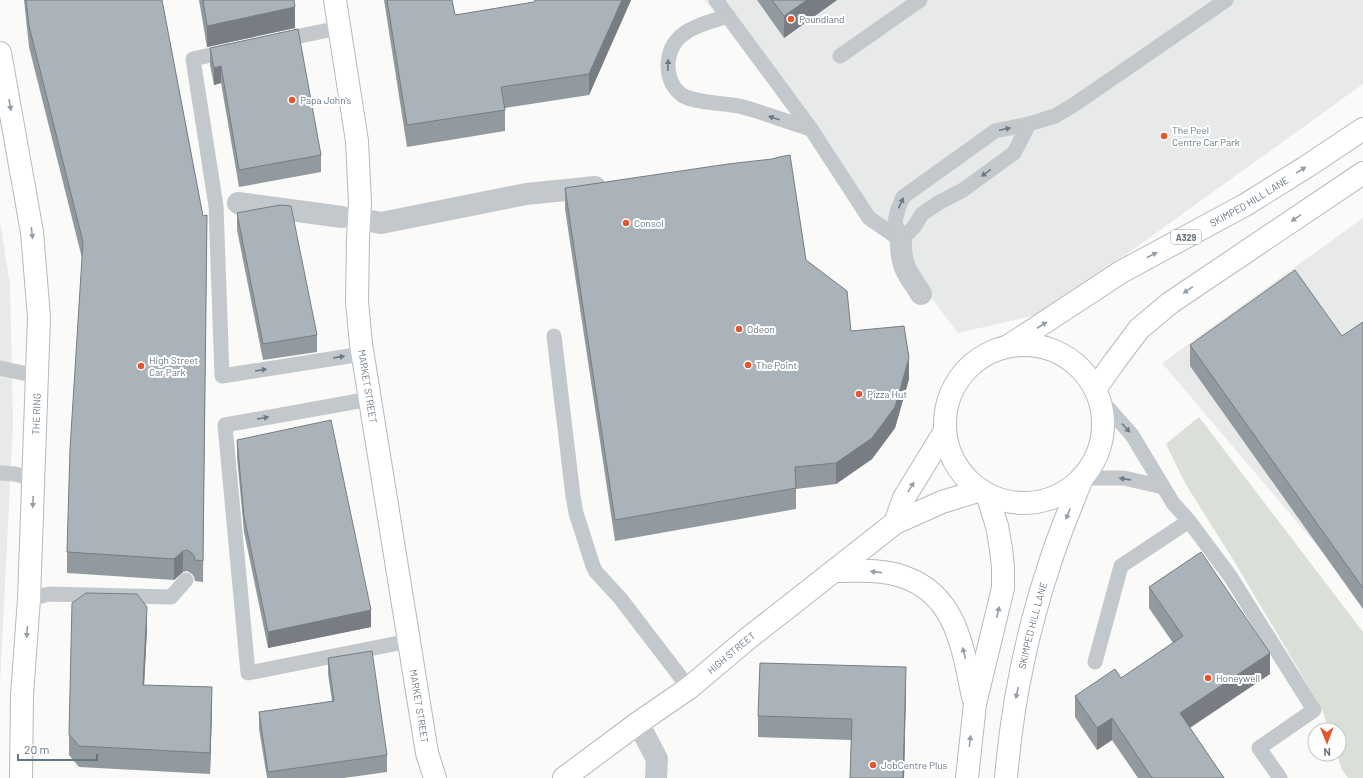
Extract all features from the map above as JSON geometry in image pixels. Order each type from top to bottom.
[{"type":"street","name":"MARKET STREET","points":[[334,0],[357,141],[360,203],[357,302],[362,354],[427,753],[434,774]]},
{"type":"street","name":"THE RING","points":[[0,53],[32,232],[39,317],[29,599],[22,695],[21,778]]},
{"type":"street","name":"SKIMPED HILL LANE","points":[[1009,346],[1121,272],[1245,205],[1363,129]]},
{"type":"street","points":[[1098,394],[1115,361],[1140,329],[1170,303],[1363,173]]},
{"type":"street","points":[[371,221],[381,222],[526,194],[613,185]]},
{"type":"street","points":[[238,202],[342,217]]},
{"type":"street","points":[[901,240],[900,253],[903,265],[921,294]]},
{"type":"street","points":[[1020,344],[1048,348],[1063,355],[1078,365],[1086,374],[1098,394],[1103,413],[1104,428],[1101,445],[1096,457],[1082,478],[1068,490],[1052,498],[1035,502],[1021,503],[996,498],[984,492],[970,481],[955,462],[949,450],[945,431],[946,409],[950,395],[958,380],[968,368],[980,358],[989,352],[1009,346],[1020,344]]},
{"type":"street","points":[[895,523],[904,498],[945,431]]},
{"type":"street","name":"SKIMPED HILL LANE","points":[[1006,778],[1015,701],[1035,613],[1049,566],[1082,478]]},
{"type":"street","points":[[967,778],[975,704],[1003,588],[1003,567],[997,526],[984,492]]},
{"type":"street","name":"HIGH STREET","points":[[564,778],[638,723],[689,688],[741,644],[895,523],[942,502],[984,492]]},
{"type":"street","points":[[834,571],[878,572],[903,576],[925,587],[933,594],[943,604],[952,618],[964,651],[975,704]]},
{"type":"street","points":[[638,723],[657,759],[656,778]]},
{"type":"lane","points":[[716,0],[811,129],[869,218],[901,240]]},
{"type":"lane","points":[[840,56],[920,0]]},
{"type":"lane","points":[[901,240],[895,222],[903,197],[995,132],[1055,116],[1075,104],[1226,0]]},
{"type":"lane","points":[[728,16],[696,26],[683,34],[674,44],[670,54],[668,71],[670,80],[676,89],[682,95],[695,100],[739,106],[811,129]]},
{"type":"lane","points":[[267,43],[339,28]]},
{"type":"lane","points":[[245,48],[192,58],[216,206],[222,376],[362,354]]},
{"type":"lane","points":[[901,240],[914,227],[922,214],[938,203],[963,190],[1014,153],[1029,124]]},
{"type":"lane","points":[[216,206],[238,202]]},
{"type":"lane","points":[[554,336],[573,496],[576,513],[593,566],[600,578],[620,598],[689,688]]},
{"type":"lane","points":[[0,368],[37,376]]},
{"type":"lane","points":[[1098,394],[1132,435],[1173,503],[1189,521],[1230,576],[1314,710],[1259,748],[1280,778]]},
{"type":"lane","points":[[370,399],[225,425],[248,673],[409,641]]},
{"type":"lane","points":[[0,473],[14,474],[33,479]]},
{"type":"lane","points":[[1082,478],[1124,478],[1163,488]]},
{"type":"lane","points":[[1095,662],[1121,566],[1189,521]]},
{"type":"lane","points":[[29,599],[49,594],[171,597],[186,580]]},
{"type":"shaded area","name":"The Peel Centre Car Park","points":[[705,0],[1363,0],[1363,84],[1045,313],[958,333]]},
{"type":"shaded area","points":[[1363,218],[1363,600],[1162,363]]},
{"type":"shaded area","points":[[0,221],[10,285],[13,426],[0,682]]},
{"type":"shaded area","points":[[1199,417],[1363,632],[1363,778],[1348,778],[1342,770],[1340,762],[1347,762],[1347,722],[1326,722],[1322,709],[1237,566],[1185,483],[1166,444]]},
{"type":"building","name":"High Street Car Park","points":[[26,0],[162,0],[203,216],[207,215],[203,561],[195,560],[192,553],[187,550],[183,551],[174,559],[67,552],[70,449],[83,242],[29,26]]},
{"type":"building","points":[[203,0],[294,0],[295,7],[207,26]]},
{"type":"building","points":[[387,0],[452,0],[455,15],[534,2],[535,0],[622,0],[589,74],[501,87],[505,110],[407,125]]},
{"type":"building","points":[[772,0],[807,0],[784,16]]},
{"type":"building","points":[[298,29],[321,155],[239,170],[221,66],[214,68],[210,48]]},
{"type":"building","name":"The Point","points":[[790,155],[806,260],[847,291],[851,331],[904,326],[909,358],[895,407],[872,438],[836,463],[795,467],[796,488],[615,520],[565,188],[772,159]]},
{"type":"building","points":[[280,205],[291,206],[317,335],[263,344],[237,213]]},
{"type":"building","points":[[1295,270],[1342,336],[1363,322],[1363,588],[1190,345]]},
{"type":"building","points":[[331,420],[371,610],[268,632],[244,516],[237,440]]},
{"type":"building","name":"Honeywell","points":[[1201,552],[1270,653],[1180,713],[1224,778],[1152,778],[1112,718],[1097,728],[1075,696],[1115,669],[1121,678],[1183,636],[1149,587]]},
{"type":"building","points":[[86,593],[137,594],[147,607],[143,685],[212,687],[210,753],[79,746],[69,734],[72,603]]},
{"type":"building","points":[[372,651],[387,755],[268,772],[259,712],[334,701],[328,658]]},
{"type":"building","points":[[760,663],[906,667],[903,778],[850,778],[852,719],[758,716]]},
{"type":"place","name":"Poundland","points":[[791,19]]},
{"type":"place","name":"Papa John's","points":[[292,100]]},
{"type":"place","name":"The Peel Centre Car Park","points":[[1164,136]]},
{"type":"place","name":"Consol","points":[[626,223]]},
{"type":"place","name":"Odeon","points":[[739,329]]},
{"type":"place","name":"The Point","points":[[748,365]]},
{"type":"place","name":"High Street Car Park","points":[[141,366]]},
{"type":"place","name":"Pizza Hut","points":[[859,394]]},
{"type":"place","name":"Honeywell","points":[[1208,678]]},
{"type":"place","name":"JobCentre Plus","points":[[873,765]]}]
